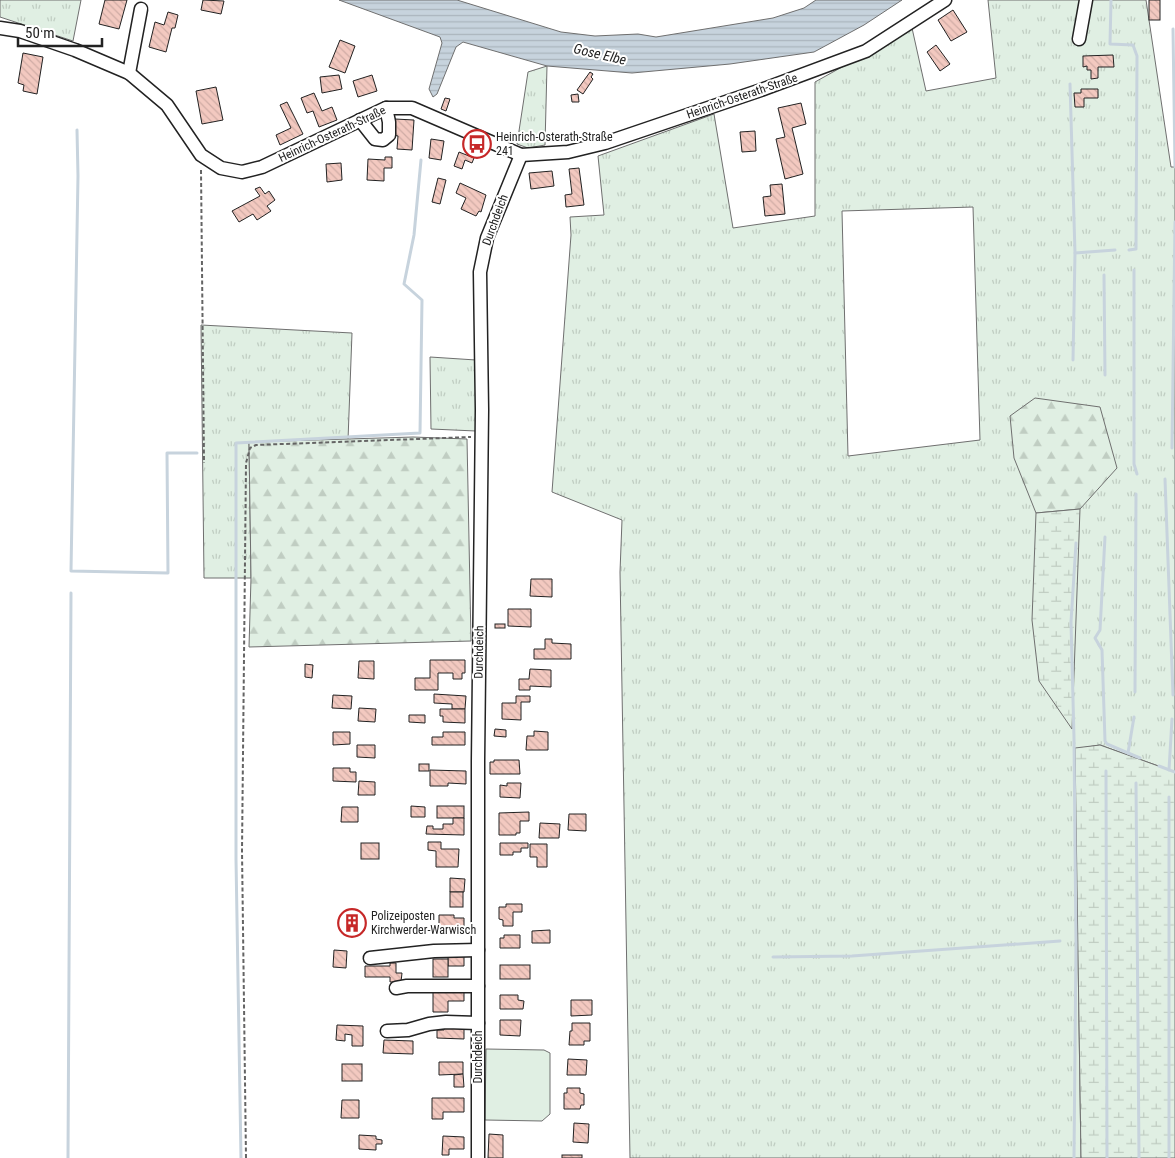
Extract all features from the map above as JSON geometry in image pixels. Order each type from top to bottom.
[{"type":"street","name":"Heinrich-Osterath-Straße","points":[[0,28],[20,31],[75,50],[129,73],[168,105],[201,155],[221,168],[242,172],[262,167],[386,108],[412,108],[521,155],[568,152],[605,143],[866,52],[945,0]]},
{"type":"street","points":[[1079,39],[1086,0]]},
{"type":"street","points":[[129,73],[141,9]]},
{"type":"street","points":[[360,120],[375,139],[383,140],[389,135],[386,108]]},
{"type":"street","name":"Durchdeich","points":[[478,1158],[478,760],[482,437],[480,272],[487,238],[521,155]]},
{"type":"street","points":[[370,958],[478,950]]},
{"type":"street","points":[[396,988],[407,986],[478,986]]},
{"type":"street","points":[[387,1032],[408,1030],[428,1024],[446,1022],[478,1023]]},
{"type":"path","points":[[201,155],[204,463]]},
{"type":"path","points":[[246,1158],[242,851],[246,463],[250,448],[256,445],[482,437]]},
{"type":"green space","points":[[0,0],[81,0],[73,41],[0,17]]},
{"type":"green space","points":[[988,0],[1146,0],[1171,167],[1175,167],[1175,772],[1100,745],[1075,749],[1081,1158],[630,1158],[620,572],[622,520],[552,492],[571,235],[570,217],[604,215],[598,156],[714,114],[733,228],[815,216],[815,82],[912,28],[926,91],[996,78]],"holes":[[[973,207],[980,440],[848,456],[842,211]]]},
{"type":"green space","points":[[547,66],[545,145],[528,148],[517,144],[528,72]]},
{"type":"green space","points":[[201,325],[352,333],[348,440],[249,443],[251,578],[204,578]]},
{"type":"green space","points":[[430,357],[476,360],[476,431],[431,429]]},
{"type":"green space","points":[[1035,398],[1100,407],[1117,468],[1080,509],[1036,513],[1014,458],[1010,416]]},
{"type":"green space","points":[[413,437],[467,439],[471,641],[249,647],[251,578],[249,442]]},
{"type":"green space","points":[[1080,509],[1072,729],[1039,681],[1032,620],[1036,513]]},
{"type":"green space","points":[[1100,745],[1175,772],[1175,1158],[1081,1158],[1075,748]]},
{"type":"green space","points":[[486,1049],[544,1050],[550,1053],[550,1114],[542,1121],[485,1120]]},
{"type":"water","name":"Gose Elbe","points":[[339,0],[457,0],[561,32],[595,36],[638,34],[656,37],[773,18],[804,8],[816,0],[902,0],[864,25],[814,52],[730,64],[632,73],[547,66],[463,42],[456,47],[437,94],[433,97],[429,89],[442,43],[440,37]]},
{"type":"building","points":[[105,0],[127,0],[119,29],[99,24]]},
{"type":"building","points":[[203,0],[224,1],[221,14],[201,10]]},
{"type":"building","points":[[1149,0],[1160,0],[1160,20],[1149,20]]},
{"type":"building","points":[[953,10],[967,32],[951,41],[938,20]]},
{"type":"building","points":[[168,12],[178,15],[175,28],[172,28],[166,52],[149,47],[155,22],[164,25]]},
{"type":"building","points":[[340,40],[355,46],[345,73],[329,67]]},
{"type":"building","points":[[936,45],[950,64],[940,71],[927,52]]},
{"type":"building","points":[[23,53],[43,57],[37,94],[23,91],[24,85],[18,83]]},
{"type":"building","points":[[1113,55],[1114,67],[1098,67],[1098,78],[1091,79],[1091,70],[1087,70],[1087,66],[1083,67],[1083,56]]},
{"type":"building","points":[[590,72],[593,74],[591,77],[593,79],[583,94],[577,90]]},
{"type":"building","points":[[339,75],[342,89],[322,93],[320,77]]},
{"type":"building","points":[[372,75],[377,91],[358,97],[353,81]]},
{"type":"building","points":[[216,87],[223,120],[202,124],[196,91]]},
{"type":"building","points":[[1081,89],[1098,89],[1098,98],[1084,98],[1084,107],[1075,107],[1074,93],[1081,93]]},
{"type":"building","points":[[314,93],[322,111],[332,107],[337,120],[319,127],[313,111],[307,113],[301,98]]},
{"type":"building","points":[[578,94],[579,102],[572,102],[571,95]]},
{"type":"building","points":[[445,98],[450,99],[446,111],[441,109]]},
{"type":"building","points":[[287,102],[303,134],[280,145],[276,135],[291,128],[280,105]]},
{"type":"building","points":[[801,103],[806,124],[792,128],[803,174],[785,179],[776,139],[785,137],[778,108]]},
{"type":"building","points":[[395,119],[414,120],[412,150],[397,149],[398,136],[393,135]]},
{"type":"building","points":[[755,131],[756,151],[742,152],[740,132]]},
{"type":"building","points":[[431,139],[444,141],[441,160],[429,158]]},
{"type":"building","points":[[459,152],[474,158],[472,163],[465,160],[462,169],[454,166]]},
{"type":"building","points":[[385,157],[392,157],[392,168],[384,168],[384,181],[367,180],[368,159],[385,160]]},
{"type":"building","points":[[341,163],[342,180],[327,182],[326,164]]},
{"type":"building","points":[[579,168],[584,205],[566,207],[565,195],[572,194],[569,169]]},
{"type":"building","points":[[552,171],[554,186],[531,189],[529,173]]},
{"type":"building","points":[[438,178],[446,180],[440,204],[432,202]]},
{"type":"building","points":[[460,183],[486,195],[481,212],[479,211],[476,216],[461,209],[466,198],[456,193]]},
{"type":"building","points":[[782,184],[785,214],[765,216],[763,197],[771,196],[770,185]]},
{"type":"building","points":[[260,187],[265,194],[269,191],[275,200],[267,206],[271,211],[257,220],[253,214],[239,222],[232,211],[260,196],[255,189]]},
{"type":"building","points":[[531,579],[552,579],[552,597],[530,596]]},
{"type":"building","points":[[508,609],[531,609],[531,627],[508,626]]},
{"type":"building","points":[[495,624],[505,624],[505,628],[495,628]]},
{"type":"building","points":[[545,639],[552,639],[552,643],[571,644],[571,659],[534,659],[534,649],[545,649]]},
{"type":"building","points":[[430,660],[465,660],[465,673],[462,673],[462,679],[453,679],[453,673],[438,673],[438,690],[415,690],[415,678],[430,678]]},
{"type":"building","points":[[359,661],[374,661],[374,679],[358,678]]},
{"type":"building","points":[[305,664],[313,665],[312,678],[305,677]]},
{"type":"building","points":[[530,669],[551,670],[551,687],[530,686],[530,690],[519,690],[519,679],[529,679]]},
{"type":"building","points":[[434,694],[466,696],[465,709],[452,709],[452,704],[434,703]]},
{"type":"building","points":[[333,695],[352,696],[351,709],[332,708]]},
{"type":"building","points":[[516,696],[530,696],[530,702],[521,702],[521,720],[502,719],[502,703],[516,703]]},
{"type":"building","points":[[359,708],[376,709],[375,722],[358,721]]},
{"type":"building","points":[[440,709],[465,709],[465,723],[443,722],[443,716],[440,716]]},
{"type":"building","points":[[409,715],[425,715],[425,723],[409,722]]},
{"type":"building","points":[[495,729],[506,730],[506,737],[494,736]]},
{"type":"building","points":[[534,731],[548,732],[548,750],[526,750],[527,736],[534,736]]},
{"type":"building","points":[[333,732],[350,732],[350,744],[333,745]]},
{"type":"building","points":[[443,732],[465,732],[465,745],[432,745],[432,737],[443,737]]},
{"type":"building","points":[[357,745],[375,745],[375,758],[357,757]]},
{"type":"building","points":[[494,760],[519,760],[520,774],[490,774],[490,762],[494,762]]},
{"type":"building","points":[[419,764],[429,764],[429,771],[419,771]]},
{"type":"building","points":[[333,768],[350,768],[350,772],[356,772],[356,782],[333,781]]},
{"type":"building","points":[[430,770],[466,771],[466,784],[448,783],[448,786],[430,786]]},
{"type":"building","points":[[359,781],[375,782],[375,795],[358,795]]},
{"type":"building","points":[[507,783],[521,783],[520,798],[500,797],[500,785],[507,786]]},
{"type":"building","points":[[411,806],[425,807],[425,817],[411,817]]},
{"type":"building","points":[[437,806],[464,806],[464,818],[437,818]]},
{"type":"building","points":[[342,807],[358,807],[358,822],[341,822]]},
{"type":"building","points":[[529,812],[529,821],[520,821],[520,833],[516,833],[516,835],[499,835],[499,813]]},
{"type":"building","points":[[569,814],[586,814],[586,831],[568,830]]},
{"type":"building","points":[[453,818],[464,818],[464,835],[426,834],[427,826],[433,826],[433,829],[443,829],[443,824],[453,824]]},
{"type":"building","points":[[540,823],[560,824],[559,838],[539,838]]},
{"type":"building","points":[[428,842],[441,842],[441,849],[459,849],[458,867],[436,867],[436,851],[428,850]]},
{"type":"building","points":[[361,843],[379,843],[379,859],[361,859]]},
{"type":"building","points":[[500,843],[528,843],[528,848],[521,848],[521,852],[513,852],[513,855],[500,855]]},
{"type":"building","points":[[530,844],[547,844],[547,867],[537,867],[537,857],[530,857]]},
{"type":"building","points":[[450,878],[465,879],[464,892],[450,892]]},
{"type":"building","points":[[450,892],[463,892],[463,907],[450,907]]},
{"type":"building","points":[[506,904],[522,904],[522,912],[513,912],[513,926],[503,926],[503,920],[499,919],[499,907],[506,907]]},
{"type":"building","points":[[439,915],[454,915],[454,918],[464,918],[464,929],[447,928],[447,931],[439,932]]},
{"type":"building","name":"Polizeiposten Kirchwerder-Warwisch","points":[[340,916],[364,916],[364,931],[359,931],[359,934],[352,934],[352,930],[340,930]]},
{"type":"building","points":[[550,930],[550,943],[532,943],[532,931]]},
{"type":"building","points":[[504,935],[520,935],[520,948],[500,948],[500,938],[504,938]]},
{"type":"building","points":[[334,950],[347,951],[346,968],[333,967]]},
{"type":"building","points":[[464,953],[464,966],[448,966],[448,954]]},
{"type":"building","points":[[433,959],[448,959],[448,977],[433,977]]},
{"type":"building","points":[[390,963],[396,963],[396,973],[402,973],[401,982],[390,982],[390,977],[365,977],[365,966],[390,966]]},
{"type":"building","points":[[500,965],[530,965],[530,979],[500,979]]},
{"type":"building","points":[[433,988],[464,988],[464,1001],[448,1001],[448,1012],[433,1012]]},
{"type":"building","points":[[500,995],[518,995],[518,1000],[524,1001],[523,1009],[500,1009]]},
{"type":"building","points":[[571,1000],[592,1000],[592,1015],[571,1016]]},
{"type":"building","points":[[500,1020],[521,1020],[520,1036],[500,1035]]},
{"type":"building","points":[[572,1023],[590,1023],[590,1041],[584,1041],[584,1045],[569,1045]]},
{"type":"building","points":[[337,1025],[363,1026],[363,1046],[352,1046],[352,1035],[345,1034],[345,1041],[336,1040]]},
{"type":"building","points":[[444,1026],[464,1026],[464,1039],[437,1038],[437,1030],[444,1030]]},
{"type":"building","points":[[384,1040],[413,1041],[413,1054],[383,1053]]},
{"type":"building","points":[[568,1059],[587,1060],[586,1075],[567,1075]]},
{"type":"building","points":[[439,1062],[463,1062],[463,1074],[439,1075]]},
{"type":"building","points":[[342,1064],[362,1064],[362,1081],[342,1081]]},
{"type":"building","points":[[463,1074],[464,1087],[454,1087],[454,1075]]},
{"type":"building","points":[[567,1088],[580,1088],[580,1093],[584,1094],[584,1105],[581,1105],[580,1109],[564,1109],[564,1093],[567,1093]]},
{"type":"building","points":[[432,1098],[464,1098],[464,1112],[443,1112],[443,1119],[432,1119]]},
{"type":"building","points":[[342,1100],[359,1100],[359,1118],[341,1118]]},
{"type":"building","points":[[574,1123],[589,1124],[588,1143],[573,1142]]},
{"type":"building","points":[[489,1134],[503,1135],[503,1158],[488,1158]]},
{"type":"building","points":[[359,1135],[376,1136],[376,1139],[382,1140],[382,1144],[376,1144],[376,1150],[359,1149]]},
{"type":"building","points":[[443,1136],[464,1137],[464,1149],[449,1149],[449,1155],[442,1155]]},
{"type":"building","points":[[562,1155],[582,1155],[582,1158],[562,1158]]},
{"type":"waterway","points":[[1111,0],[1110,44],[1133,45],[1137,56],[1136,249],[1129,250]]},
{"type":"waterway","points":[[1173,29],[1175,167]]},
{"type":"waterway","points":[[1070,84],[1075,253]]},
{"type":"waterway","points":[[77,130],[78,176],[71,571],[168,573],[167,453],[197,453]]},
{"type":"waterway","points":[[241,1158],[236,859],[236,443],[420,433],[422,300],[404,284],[414,235],[421,160]]},
{"type":"waterway","points":[[1172,448],[1175,222]]},
{"type":"waterway","points":[[1073,360],[1075,253],[1115,250]]},
{"type":"waterway","points":[[1134,270],[1134,464],[1137,474]]},
{"type":"waterway","points":[[1104,275],[1105,375]]},
{"type":"waterway","points":[[1165,479],[1173,695]]},
{"type":"waterway","points":[[1135,692],[1136,494]]},
{"type":"waterway","points":[[1105,537],[1100,630],[1095,638],[1102,650],[1105,741],[1107,744],[1128,753]]},
{"type":"waterway","points":[[1074,1158],[1076,944],[1071,622],[1076,543]]},
{"type":"waterway","points":[[68,1158],[71,593]]},
{"type":"waterway","points":[[1134,717],[1128,753],[1140,758]]},
{"type":"waterway","points":[[1169,770],[1172,719]]},
{"type":"waterway","points":[[1159,766],[1175,772]]},
{"type":"waterway","points":[[1106,771],[1107,1158]]},
{"type":"waterway","points":[[1136,783],[1139,1158]]},
{"type":"waterway","points":[[1169,797],[1169,1158]]},
{"type":"waterway","points":[[773,957],[852,956],[1060,941]]},
{"type":"place","name":"Heinrich-Osterath-Straße 241","points":[[477,144]]},
{"type":"place","name":"Polizeiposten Kirchwerder-Warwisch","points":[[352,923]]}]
